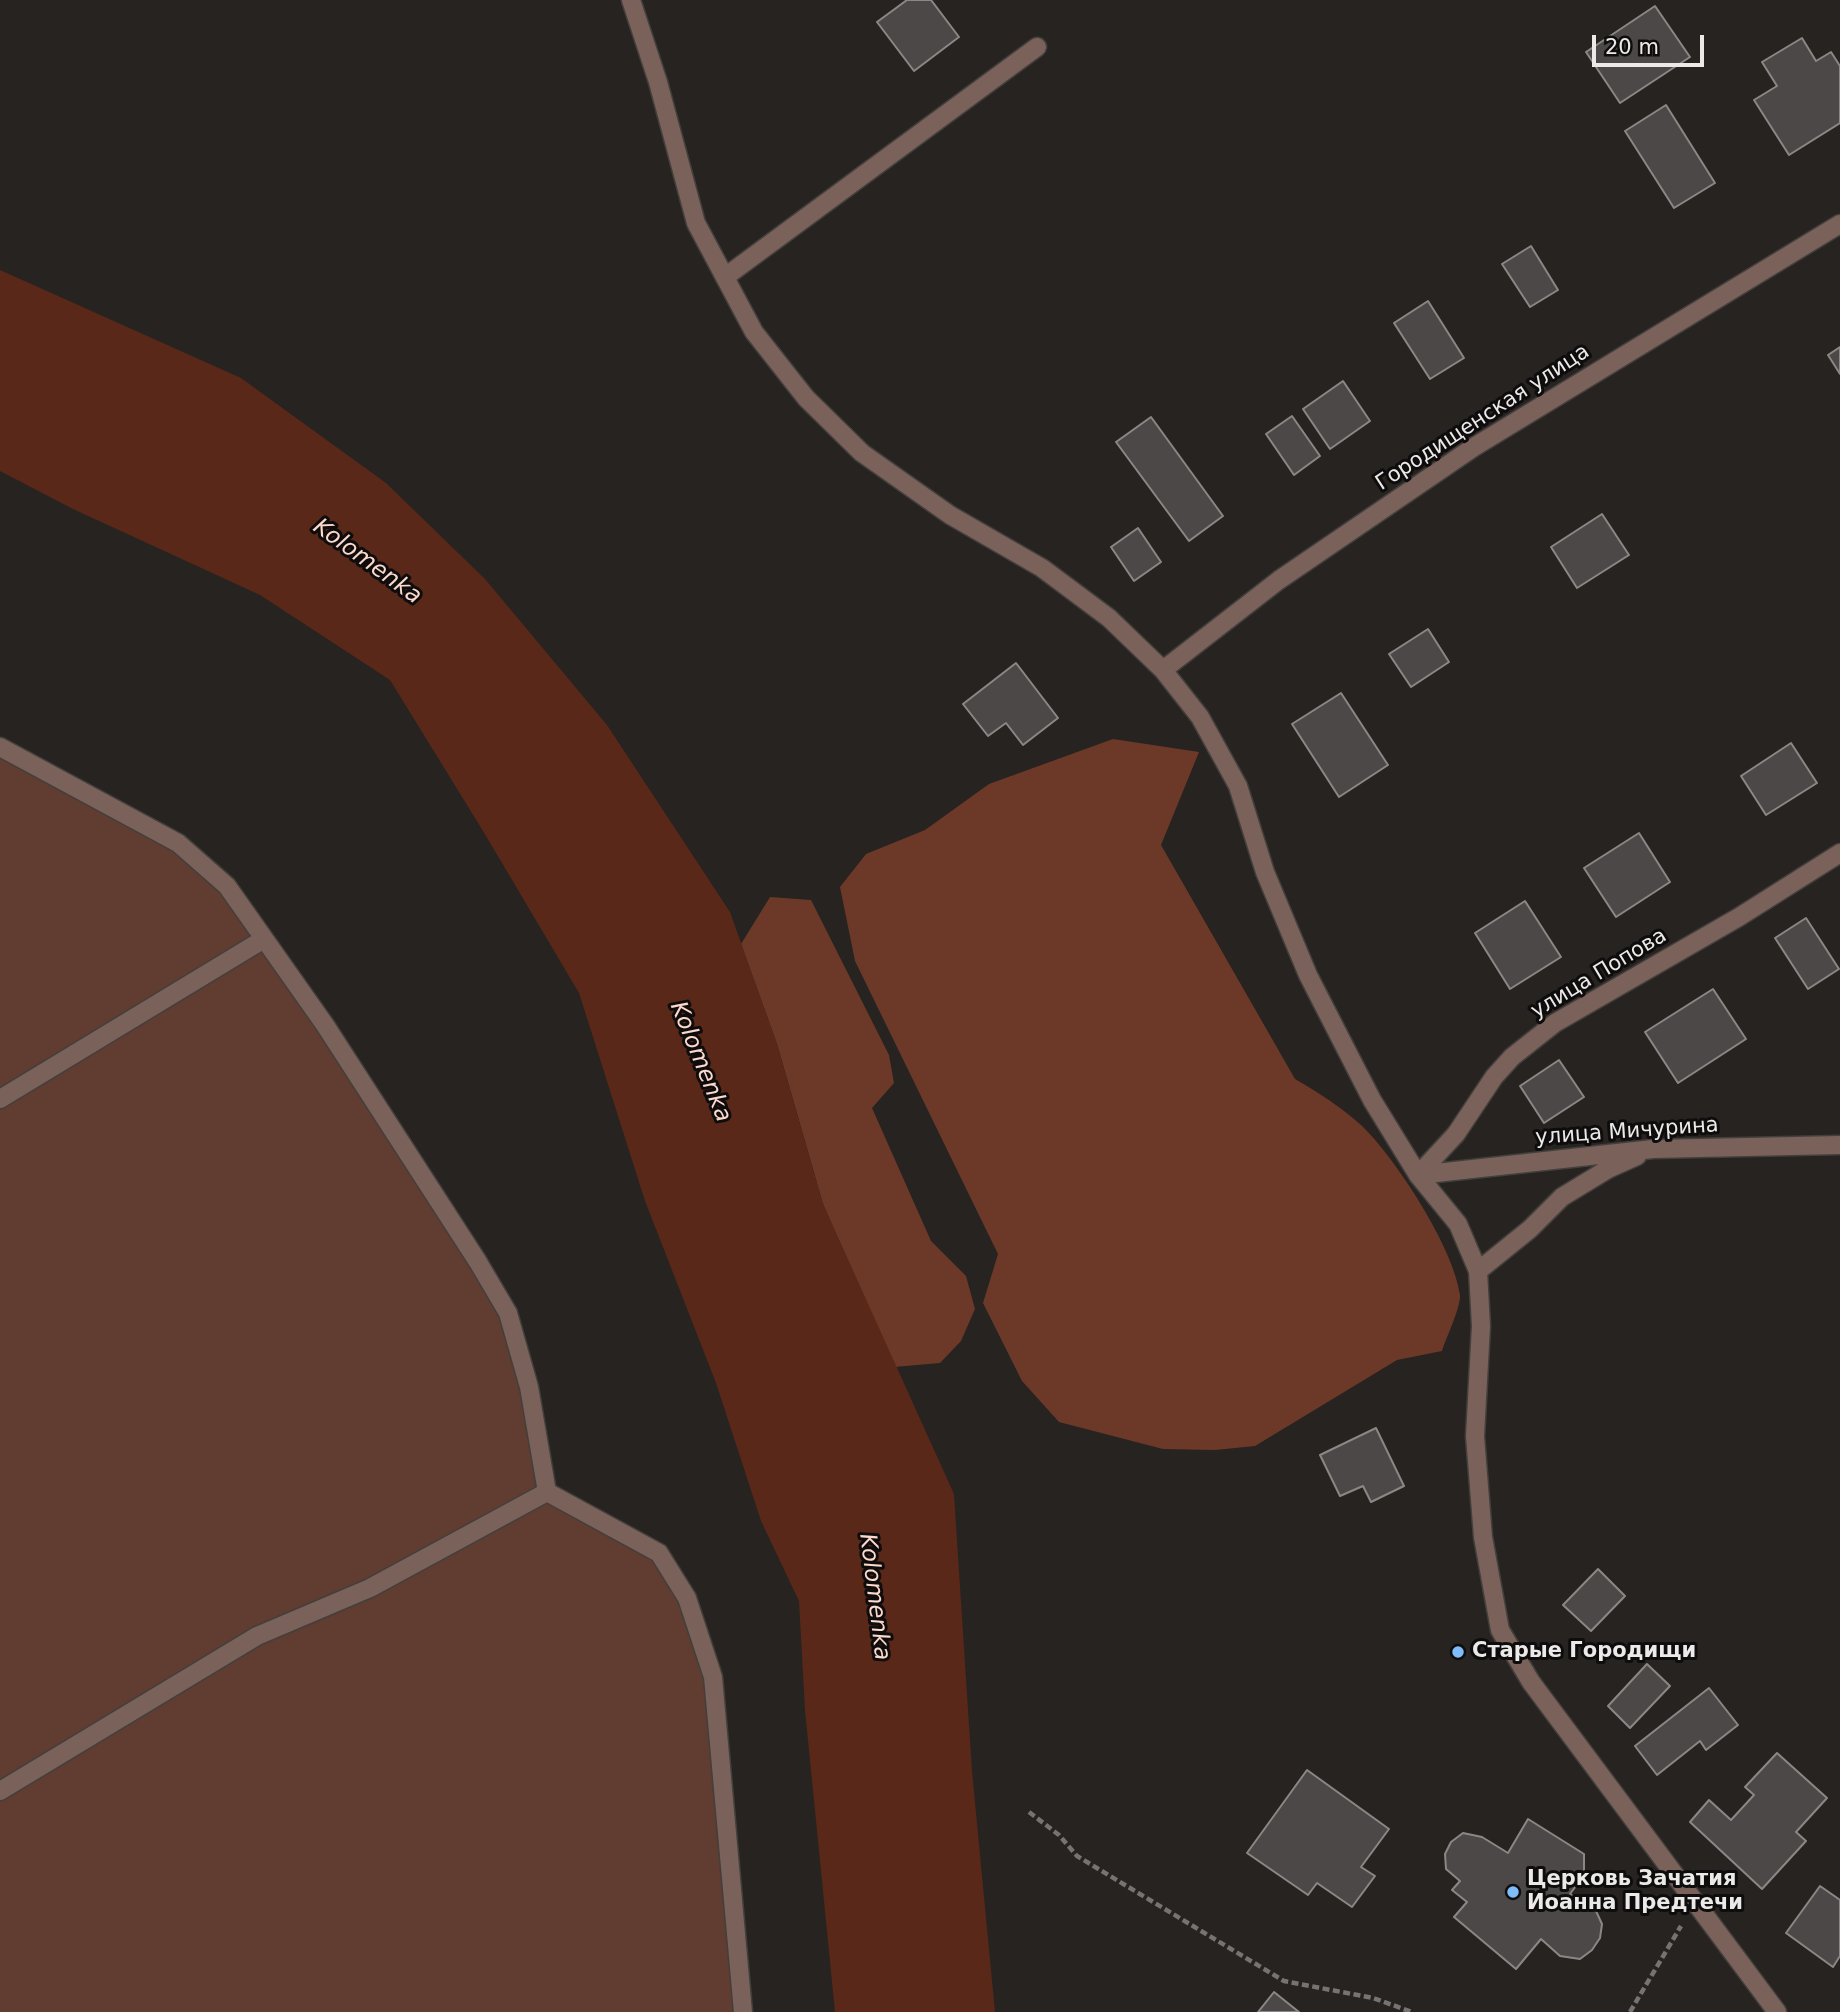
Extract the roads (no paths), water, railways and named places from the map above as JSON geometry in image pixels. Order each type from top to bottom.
[{"type":"street","points":[[631,0],[659,82],[696,223],[754,332],[806,398],[862,453],[950,515],[1042,568],[1109,618],[1163,670],[1200,717],[1238,786],[1265,873],[1308,975],[1372,1100],[1418,1175],[1458,1224],[1478,1271],[1481,1326],[1475,1436],[1483,1537],[1500,1630],[1531,1682],[1777,2012]]},
{"type":"street","points":[[725,278],[1037,47]]},
{"type":"street","name":"Городищенская улица","points":[[1163,670],[1279,580],[1474,447],[1840,224]]},
{"type":"street","points":[[0,747],[178,842],[227,886],[332,1037],[508,1313],[529,1387],[547,1492]]},
{"type":"street","name":"улица Попова","points":[[1418,1175],[1462,1127],[1494,1077],[1512,1057],[1555,1023],[1739,917],[1840,853]]},
{"type":"street","points":[[0,1099],[264,939]]},
{"type":"street","name":"улица Мичурина","points":[[1418,1175],[1653,1149],[1840,1145]]},
{"type":"street","points":[[1478,1271],[1530,1230],[1562,1197],[1608,1168],[1653,1149]]},
{"type":"street","points":[[0,1791],[257,1636],[370,1588],[547,1492]]},
{"type":"street","points":[[547,1492],[659,1553],[687,1598],[713,1677],[743,2012]]},
{"type":"water","name":"Kolomenka","points":[[0,270],[241,378],[386,483],[485,579],[607,725],[730,912],[777,1044],[823,1204],[954,1494],[972,1771],[995,2012],[835,2012],[805,1710],[799,1601],[761,1521],[716,1383],[645,1201],[579,993],[390,680],[260,595],[73,509],[0,471]]},
{"type":"place","name":"Старые Городищи","points":[[1458,1652]]},
{"type":"place","name":"Церковь Зачатия Иоанна Предтечи","points":[[1513,1892]]}]
